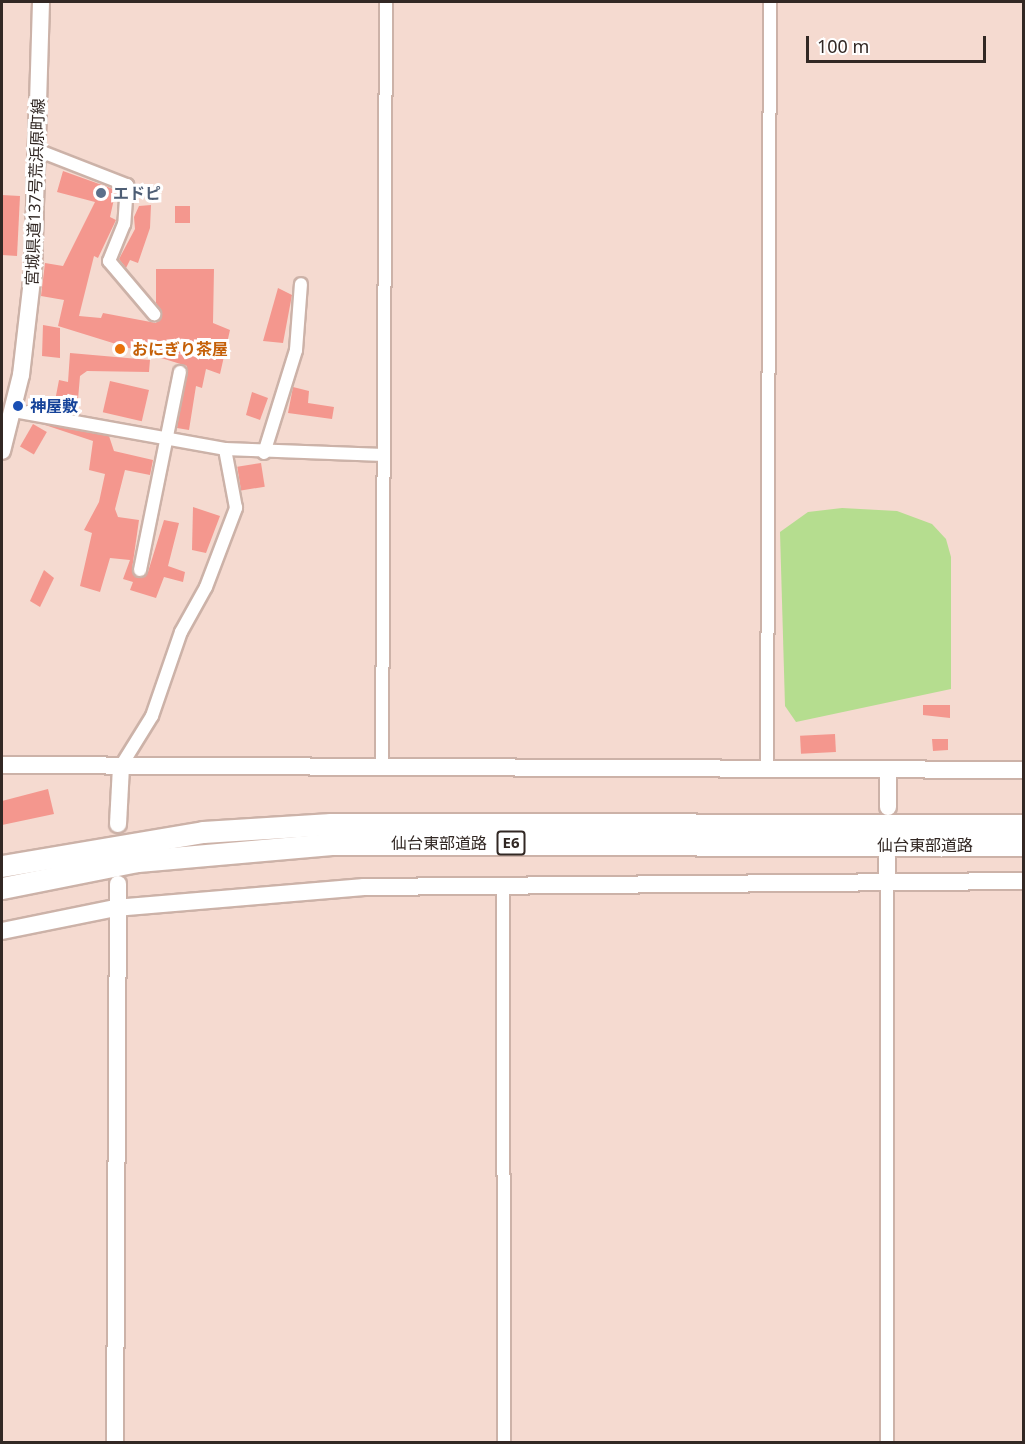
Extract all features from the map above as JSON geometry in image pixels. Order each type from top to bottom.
[{"type":"highway","name":"仙台東部道路","points":[[2,866],[203,832],[331,824],[1023,825]]},
{"type":"highway","name":"仙台東部道路","points":[[2,888],[137,861],[332,844],[1023,845]]},
{"type":"street","name":"宮城県道137号荒浜原町線","points":[[2,452],[14,411],[33,272],[38,2]]},
{"type":"street","points":[[382,767],[386,2]]},
{"type":"street","points":[[767,768],[770,2]]},
{"type":"street","points":[[37,150],[128,185],[124,224],[109,261],[154,314]]},
{"type":"street","points":[[264,453],[296,350],[301,284]]},
{"type":"street","points":[[140,570],[164,440],[180,372]]},
{"type":"street","points":[[14,411],[164,440],[225,449],[264,453],[384,455]]},
{"type":"street","points":[[118,824],[121,766],[152,716],[181,632],[206,587],[236,508],[225,449]]},
{"type":"street","points":[[2,765],[1023,770]]},
{"type":"street","points":[[888,769],[888,807]]},
{"type":"street","points":[[887,857],[887,1443]]},
{"type":"street","points":[[2,931],[115,908],[234,894],[503,884],[1023,881]]},
{"type":"street","points":[[115,1443],[115,908],[118,884]]},
{"type":"street","points":[[503,884],[504,1443]]},
{"type":"green space","points":[[842,508],[897,511],[932,524],[946,539],[951,557],[951,689],[796,722],[785,706],[780,532],[808,512]]},
{"type":"building","points":[[63,171],[116,190],[110,217],[116,220],[98,258],[94,256],[79,316],[101,318],[103,313],[156,323],[162,313],[156,303],[156,269],[214,269],[213,323],[230,330],[220,374],[206,369],[202,388],[196,386],[189,430],[177,428],[187,366],[58,326],[64,300],[41,296],[45,263],[63,266],[95,202],[57,192]]},
{"type":"building","points":[[2,195],[20,196],[17,256],[2,255]]},
{"type":"building","points":[[151,205],[150,228],[138,263],[130,260],[126,268],[119,259],[135,229],[134,217],[139,206]]},
{"type":"building","points":[[175,206],[190,206],[190,223],[175,223]]},
{"type":"building","points":[[278,288],[292,295],[283,343],[263,341]]},
{"type":"building","points":[[43,325],[60,328],[60,358],[42,356]]},
{"type":"building","points":[[70,353],[150,360],[149,372],[87,371],[80,376],[77,411],[54,406],[59,380],[68,382]]},
{"type":"building","points":[[110,381],[149,390],[142,421],[103,412]]},
{"type":"building","points":[[293,387],[309,391],[308,403],[334,407],[332,419],[288,413]]},
{"type":"building","points":[[252,392],[268,398],[260,420],[246,415]]},
{"type":"building","points":[[33,424],[47,432],[34,455],[20,447]]},
{"type":"building","points":[[42,424],[109,436],[114,451],[153,460],[150,475],[125,470],[115,509],[118,517],[139,520],[132,569],[138,578],[148,572],[164,520],[179,523],[168,566],[185,572],[183,582],[164,577],[156,598],[130,590],[133,582],[123,579],[130,560],[110,558],[100,592],[80,586],[92,533],[84,530],[99,502],[105,474],[89,470],[93,441]]},
{"type":"building","points":[[261,463],[265,487],[241,490],[237,467]]},
{"type":"building","points":[[193,507],[220,516],[206,553],[192,550]]},
{"type":"building","points":[[44,570],[54,578],[40,607],[30,601]]},
{"type":"building","points":[[923,705],[950,705],[950,718],[923,715]]},
{"type":"building","points":[[835,734],[836,752],[801,754],[800,736]]},
{"type":"building","points":[[932,739],[948,739],[948,750],[933,751]]},
{"type":"building","points":[[48,789],[54,814],[2,825],[2,801]]},
{"type":"place","name":"エドピ","points":[[101,193]]},
{"type":"place","name":"おにぎり茶屋","points":[[120,349]]},
{"type":"place","name":"神屋敷","points":[[18,406]]}]
